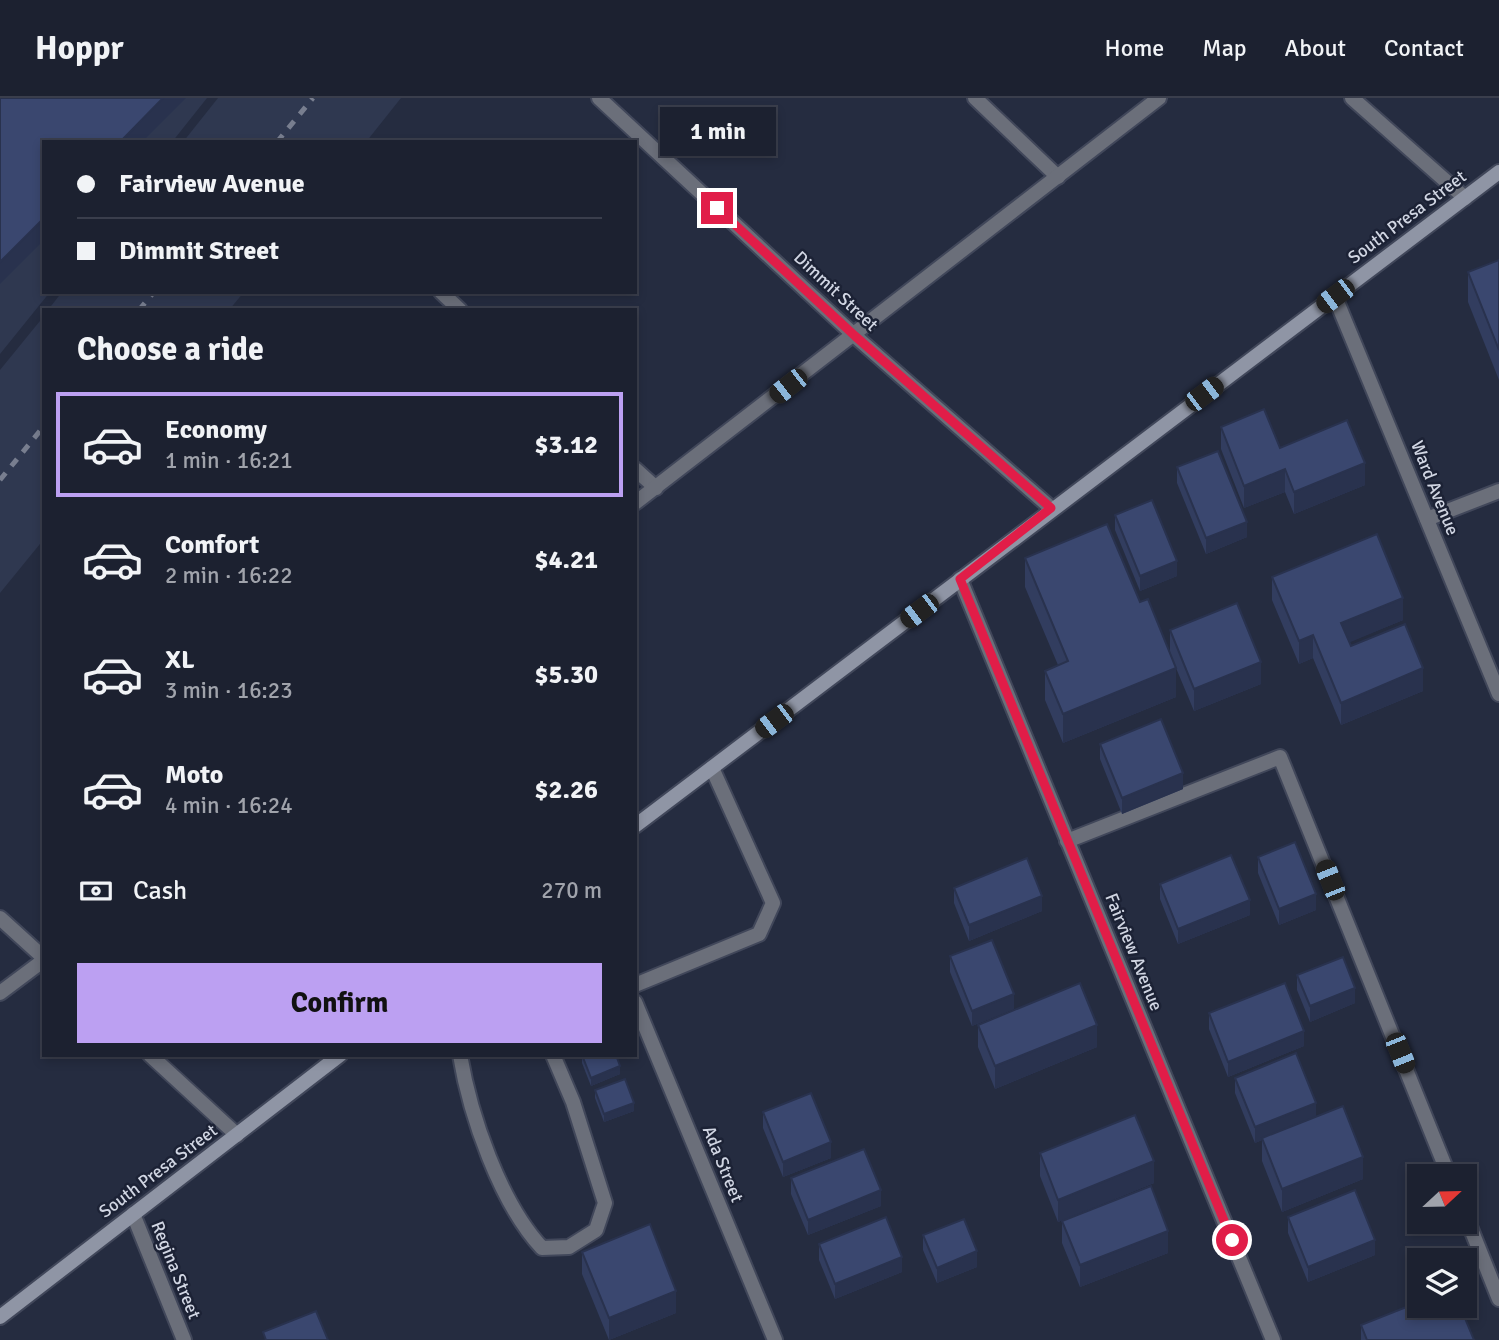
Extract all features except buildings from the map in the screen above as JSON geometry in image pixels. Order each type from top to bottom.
[{"type":"main road","name":"South Presa Street","points":[[638,820],[712,768],[1051,508],[1499,172]]},
{"type":"main road","name":"South Presa Street","points":[[0,1317],[337,1057]]},
{"type":"street","name":"Dimmit Street","points":[[599,98],[855,336],[1051,508]]},
{"type":"street","points":[[975,98],[1058,177]]},
{"type":"street","points":[[637,502],[855,336],[1159,98]]},
{"type":"street","points":[[1352,98],[1465,198]]},
{"type":"street","points":[[443,294],[458,308]]},
{"type":"street","name":"Ward Avenue","points":[[1335,296],[1499,694]]},
{"type":"street","points":[[637,471],[656,488]]},
{"type":"street","points":[[1427,519],[1499,491]]},
{"type":"street","name":"Fairview Avenue","points":[[960,579],[1273,1340]]},
{"type":"street","points":[[1067,841],[1280,757],[1445,1164]]},
{"type":"street","points":[[637,984],[759,934],[773,903],[712,768]]},
{"type":"street","points":[[0,918],[42,957]]},
{"type":"street","points":[[0,993],[42,961]]},
{"type":"street","name":"Ada Street","points":[[637,1007],[775,1340]]},
{"type":"street","points":[[152,1057],[237,1135]]},
{"type":"street","points":[[460,1057],[465,1085],[490,1154],[521,1226],[542,1248],[569,1247],[596,1230],[605,1203],[573,1102],[554,1057]]},
{"type":"street","name":"Regina Street","points":[[133,1214],[184,1340]]},
{"type":"street","points":[[1473,1234],[1499,1298]]},
{"type":"shaded area","points":[[0,98],[207,98],[174,140],[42,140],[42,294],[48,294],[0,354]]},
{"type":"shaded area","points":[[218,98],[401,98],[368,140],[185,140]]},
{"type":"shaded area","points":[[60,294],[242,294],[231,308],[50,308]]},
{"type":"shaded area","points":[[42,318],[42,541],[0,593],[0,370]]},
{"type":"railway","points":[[279,140],[313,98]]},
{"type":"railway","points":[[141,308],[152,294]]},
{"type":"railway","points":[[0,480],[42,428]]},
{"type":"route","points":[[717,208],[855,336],[1051,508],[960,579],[1232,1240]]}]
